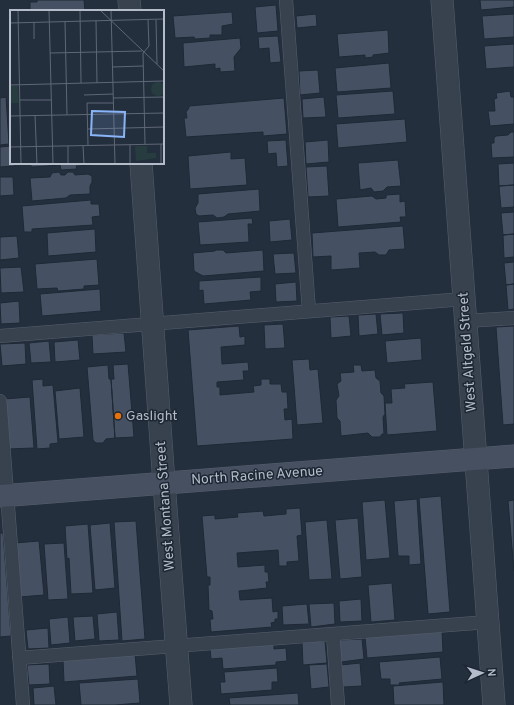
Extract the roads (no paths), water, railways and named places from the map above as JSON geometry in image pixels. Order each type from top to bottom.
[{"type":"street","points":[[129,0],[130,10]]},
{"type":"street","name":"West Altgeld Street","points":[[442,0],[494,705]]},
{"type":"street","name":"West Montana Street","points":[[141,164],[181,705]]},
{"type":"street","name":"North Racine Avenue","points":[[3,495],[514,456]]},
{"type":"lane","points":[[286,0],[309,311]]},
{"type":"lane","points":[[0,336],[464,299]]},
{"type":"lane","points":[[465,321],[514,318]]},
{"type":"lane","points":[[0,401],[3,495],[20,658],[23,705]]},
{"type":"lane","points":[[20,658],[488,622]]},
{"type":"lane","points":[[333,634],[338,705]]},
{"type":"place","name":"Gaslight","points":[[118,416]]}]
